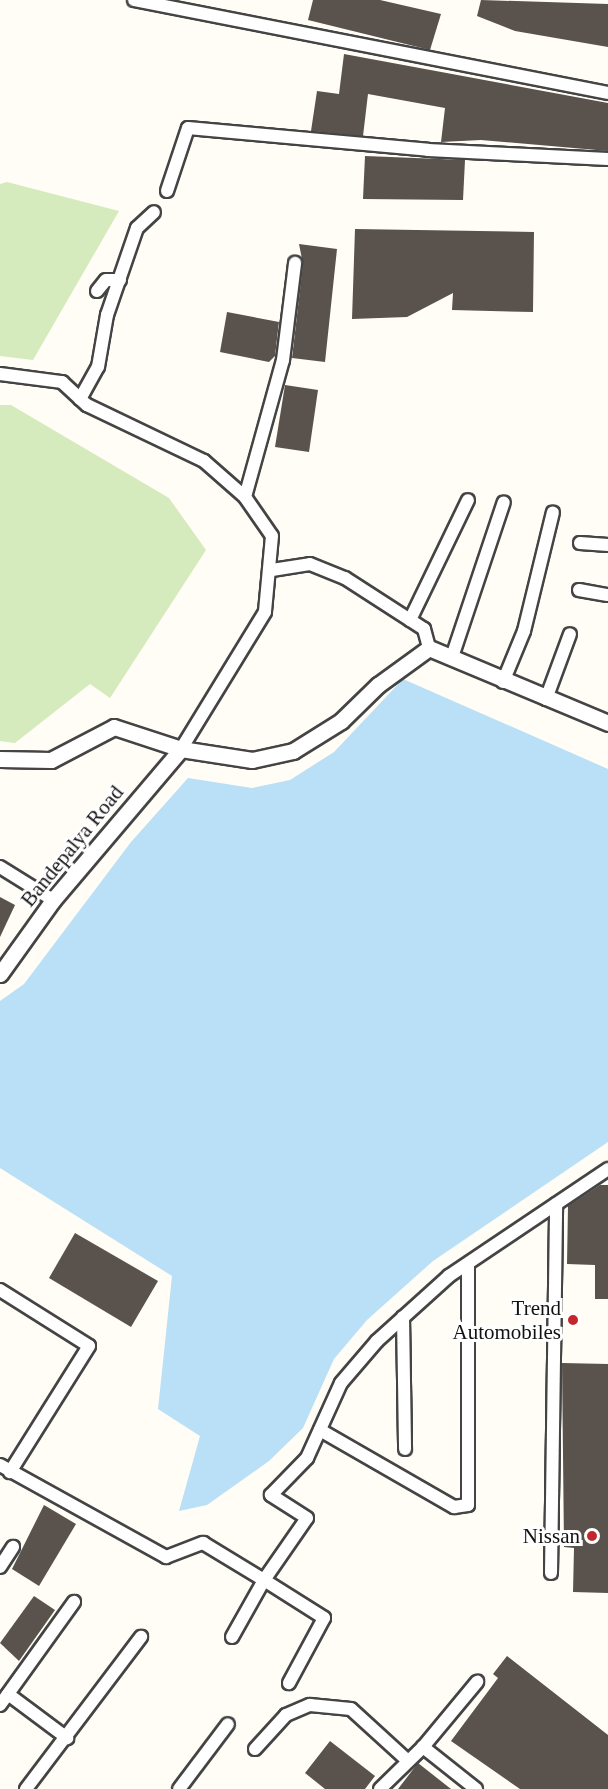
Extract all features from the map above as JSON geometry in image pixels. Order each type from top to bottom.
[{"type":"street","points":[[134,0],[608,93]]},
{"type":"street","points":[[167,191],[188,128],[428,150],[608,159]]},
{"type":"street","points":[[80,399],[98,367],[106,315],[137,228],[154,212]]},
{"type":"street","points":[[245,498],[283,360],[295,263]]},
{"type":"street","points":[[98,291],[106,280],[120,280]]},
{"type":"street","points":[[0,374],[62,382],[80,399],[204,461],[245,498],[272,536],[272,570],[265,612],[181,749]]},
{"type":"street","points":[[410,620],[468,500]]},
{"type":"street","points":[[452,657],[504,502]]},
{"type":"street","points":[[503,682],[524,631],[553,512]]},
{"type":"street","points":[[580,543],[608,545]]},
{"type":"street","points":[[272,570],[310,564],[345,578],[424,628],[429,648]]},
{"type":"street","points":[[579,590],[608,595]]},
{"type":"street","points":[[546,699],[570,634]]},
{"type":"street","points":[[429,648],[503,682],[608,723]]},
{"type":"street","points":[[0,759],[51,760],[114,727],[181,749],[252,760],[293,751],[341,721],[378,685],[429,648]]},
{"type":"street","name":"Bandepalya Road","points":[[0,974],[53,900],[181,749]]},
{"type":"street","points":[[0,867],[53,900]]},
{"type":"street","points":[[232,1637],[264,1581],[308,1518],[271,1495],[308,1458],[341,1383],[403,1317],[468,1264],[608,1169]]},
{"type":"street","points":[[551,1573],[556,1204]]},
{"type":"street","points":[[320,1431],[454,1507],[468,1505],[468,1264]]},
{"type":"street","points":[[0,1290],[89,1346],[5,1468],[118,1534],[166,1557],[203,1542],[324,1618],[289,1683]]},
{"type":"street","points":[[403,1317],[405,1449]]},
{"type":"street","points":[[0,1567],[13,1547]]},
{"type":"street","points":[[0,1705],[74,1602]]},
{"type":"street","points":[[26,1789],[67,1738],[141,1637]]},
{"type":"street","points":[[380,1789],[423,1747],[477,1682]]},
{"type":"street","points":[[8,1694],[67,1738]]},
{"type":"street","points":[[255,1749],[286,1715],[310,1705],[351,1709],[408,1761]]},
{"type":"street","points":[[179,1789],[228,1724]]},
{"type":"street","points":[[423,1747],[476,1789]]},
{"type":"green space","points":[[7,182],[119,211],[33,360],[0,356],[0,184]]},
{"type":"green space","points":[[0,405],[11,405],[169,498],[206,550],[110,698],[90,684],[15,743],[0,741]]},
{"type":"water","points":[[403,679],[608,769],[608,1142],[433,1261],[367,1320],[334,1359],[303,1428],[269,1461],[207,1505],[179,1511],[200,1436],[158,1409],[172,1276],[0,1168],[0,1001],[24,984],[131,842],[188,778],[252,788],[290,780],[334,752]]},
{"type":"building","points":[[313,0],[380,0],[441,14],[430,50],[308,20]]},
{"type":"building","points":[[481,0],[608,4],[608,47],[515,31],[477,16]]},
{"type":"building","points":[[344,54],[608,103],[608,151],[481,140],[441,142],[445,108],[368,94],[363,136],[311,131],[317,91],[339,94]]},
{"type":"building","points":[[365,156],[465,160],[463,200],[363,199]]},
{"type":"building","points":[[355,229],[534,232],[533,312],[452,310],[453,293],[407,317],[352,319]]},
{"type":"building","points":[[299,244],[337,249],[325,362],[292,358],[303,264]]},
{"type":"building","points":[[227,312],[279,322],[275,356],[269,362],[220,352]]},
{"type":"building","points":[[285,385],[318,390],[309,452],[275,447]]},
{"type":"building","points":[[0,897],[15,905],[0,937]]},
{"type":"building","points":[[600,1185],[608,1185],[608,1299],[595,1299],[595,1265],[567,1264],[568,1206]]},
{"type":"building","points":[[75,1233],[158,1281],[131,1327],[49,1278]]},
{"type":"building","points":[[562,1363],[608,1364],[608,1593],[573,1592],[574,1548],[564,1547]]},
{"type":"building","points":[[44,1505],[76,1524],[39,1586],[12,1569]]},
{"type":"building","points":[[34,1596],[55,1610],[19,1661],[0,1643]]},
{"type":"building","points":[[507,1656],[608,1735],[608,1789],[520,1789],[451,1741],[498,1678],[493,1674]]},
{"type":"building","points":[[330,1741],[375,1776],[365,1789],[325,1789],[305,1773]]},
{"type":"building","points":[[418,1763],[451,1789],[398,1789]]},
{"type":"place","name":"Trend Automobiles","points":[[573,1320]]},
{"type":"place","name":"Nissan","points":[[592,1536]]}]
